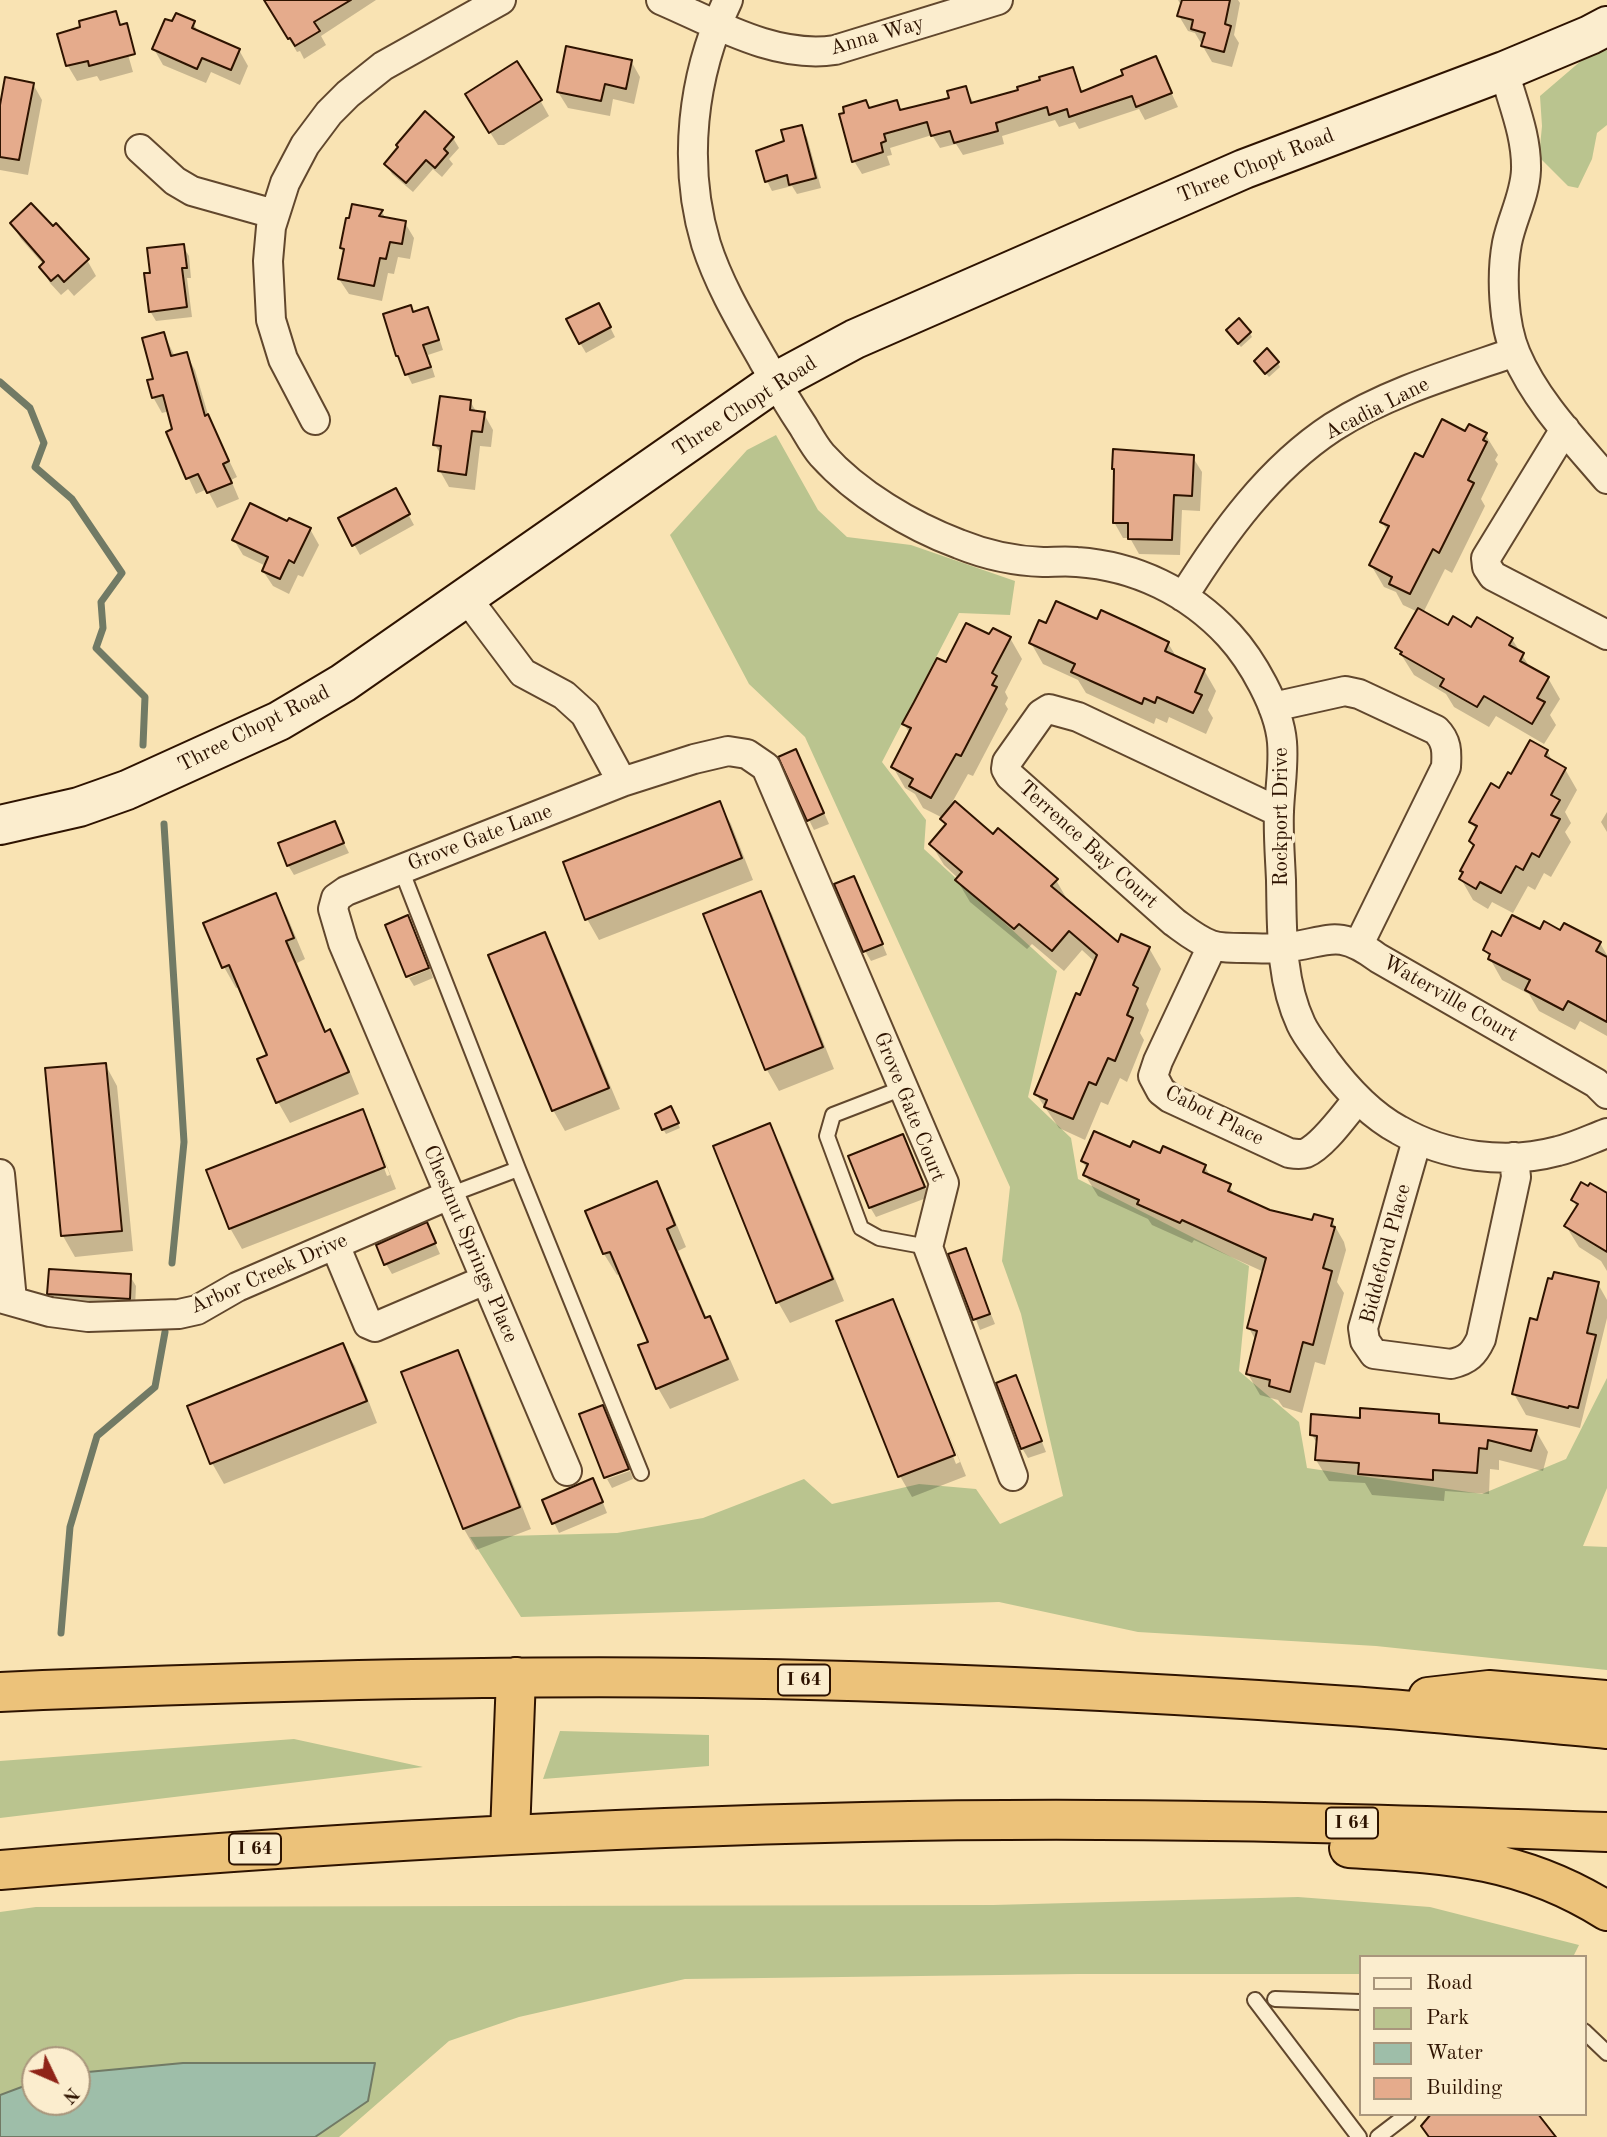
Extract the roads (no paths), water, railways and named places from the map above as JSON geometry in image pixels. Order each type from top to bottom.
[{"type":"highway","name":"I 64","points":[[0,1692],[516,1677],[888,1682],[1134,1692],[1353,1706],[1607,1729]]},
{"type":"highway","points":[[510,1834],[516,1677]]},
{"type":"highway","points":[[1353,1706],[1489,1689],[1607,1700]]},
{"type":"highway","points":[[1097,1820],[1305,1847],[1461,1856],[1545,1879],[1607,1911]]},
{"type":"highway","name":"I 64","points":[[0,1870],[213,1852],[510,1834],[866,1821],[1360,1823],[1607,1832]]},
{"type":"main road","name":"Three Chopt Road","points":[[0,825],[79,807],[127,790],[279,721],[343,683],[775,382],[885,324],[1244,169],[1504,71],[1607,26]]},
{"type":"street","points":[[316,420],[283,359],[271,320],[268,261],[274,214],[285,183],[305,145],[348,93],[383,66],[501,0]]},
{"type":"street","name":"Anna Way","points":[[661,0],[722,12],[789,51],[821,52],[998,0]]},
{"type":"street","name":"Rockport Drive","points":[[722,12],[696,101],[692,131],[696,199],[706,244],[722,284],[775,382],[821,454],[864,492],[904,520],[957,544],[1003,558],[1080,562],[1150,577],[1208,614],[1233,638],[1255,670],[1273,707],[1282,737],[1279,812],[1282,948],[1290,992],[1302,1027],[1334,1072],[1358,1099],[1385,1122],[1417,1140],[1444,1150],[1473,1156],[1514,1157],[1557,1151],[1607,1133]]},
{"type":"street","points":[[1504,71],[1525,145],[1524,189],[1507,243],[1504,277],[1505,306],[1515,352],[1531,383],[1607,479]]},
{"type":"street","points":[[140,149],[175,181],[192,191],[274,214]]},
{"type":"street","name":"Acadia Lane","points":[[1183,597],[1226,533],[1287,463],[1307,446],[1335,426],[1384,400],[1442,376],[1515,352]]},
{"type":"street","points":[[1565,429],[1486,558],[1493,576],[1607,635]]},
{"type":"street","points":[[466,597],[523,673],[564,695],[585,714],[622,782]]},
{"type":"street","points":[[1273,707],[1345,691],[1359,694],[1436,730],[1444,738],[1447,750],[1446,766],[1359,944]]},
{"type":"street","name":"Terrence Bay Court","points":[[1212,946],[1174,922],[1010,776],[1006,769],[1007,762],[1041,714],[1049,709],[1078,717],[1279,812]]},
{"type":"street","name":"Grove Gate Lane","points":[[373,1016],[343,943],[333,909],[336,898],[346,891],[622,782],[728,751],[747,754]]},
{"type":"street","name":"Grove Gate Court","points":[[747,754],[766,767],[944,1183],[928,1247]]},
{"type":"street","name":"Waterville Court","points":[[1282,948],[1329,940],[1359,944],[1378,958],[1596,1083],[1607,1094]]},
{"type":"street","points":[[1212,946],[1282,948]]},
{"type":"street","name":"Cabot Place","points":[[1212,946],[1158,1061],[1153,1076],[1161,1091],[1170,1098],[1289,1153],[1300,1154],[1308,1152],[1322,1140],[1358,1099]]},
{"type":"street","name":"Chestnut Springs Place","points":[[373,1016],[567,1471]]},
{"type":"street","name":"Biddeford Place","points":[[1417,1140],[1363,1328],[1365,1341],[1374,1354],[1451,1364],[1463,1361],[1474,1353],[1481,1339],[1516,1177],[1514,1157]]},
{"type":"street","points":[[0,1174],[6,1299]]},
{"type":"street","name":"Arbor Creek Drive","points":[[6,1299],[50,1312],[88,1317],[179,1314],[197,1310],[237,1287],[449,1195]]},
{"type":"street","points":[[335,1245],[368,1324],[375,1327],[485,1280]]},
{"type":"street","points":[[928,1247],[1013,1476]]},
{"type":"lane","points":[[401,869],[641,1473]]},
{"type":"lane","points":[[903,1088],[833,1115],[827,1136],[861,1228],[879,1238],[928,1247]]},
{"type":"lane","points":[[449,1195],[518,1169]]},
{"type":"lane","points":[[1275,1999],[1358,2002]]},
{"type":"lane","points":[[1255,2000],[1359,2137]]},
{"type":"lane","points":[[1586,2033],[1607,2053]]},
{"type":"lane","points":[[1378,2137],[1405,2116]]},
{"type":"water","points":[[183,2063],[375,2063],[368,2101],[315,2137],[0,2137],[0,2095],[21,2087],[21,2116],[91,2116],[91,2072]]},
{"type":"waterway","points":[[0,382],[30,408],[44,443],[35,467],[72,499],[122,573],[101,602],[103,628],[96,648],[145,697],[143,745]]},
{"type":"waterway","points":[[164,824],[184,1142],[172,1263]]},
{"type":"waterway","points":[[61,1633],[70,1527],[97,1436],[155,1387],[165,1332]]}]
